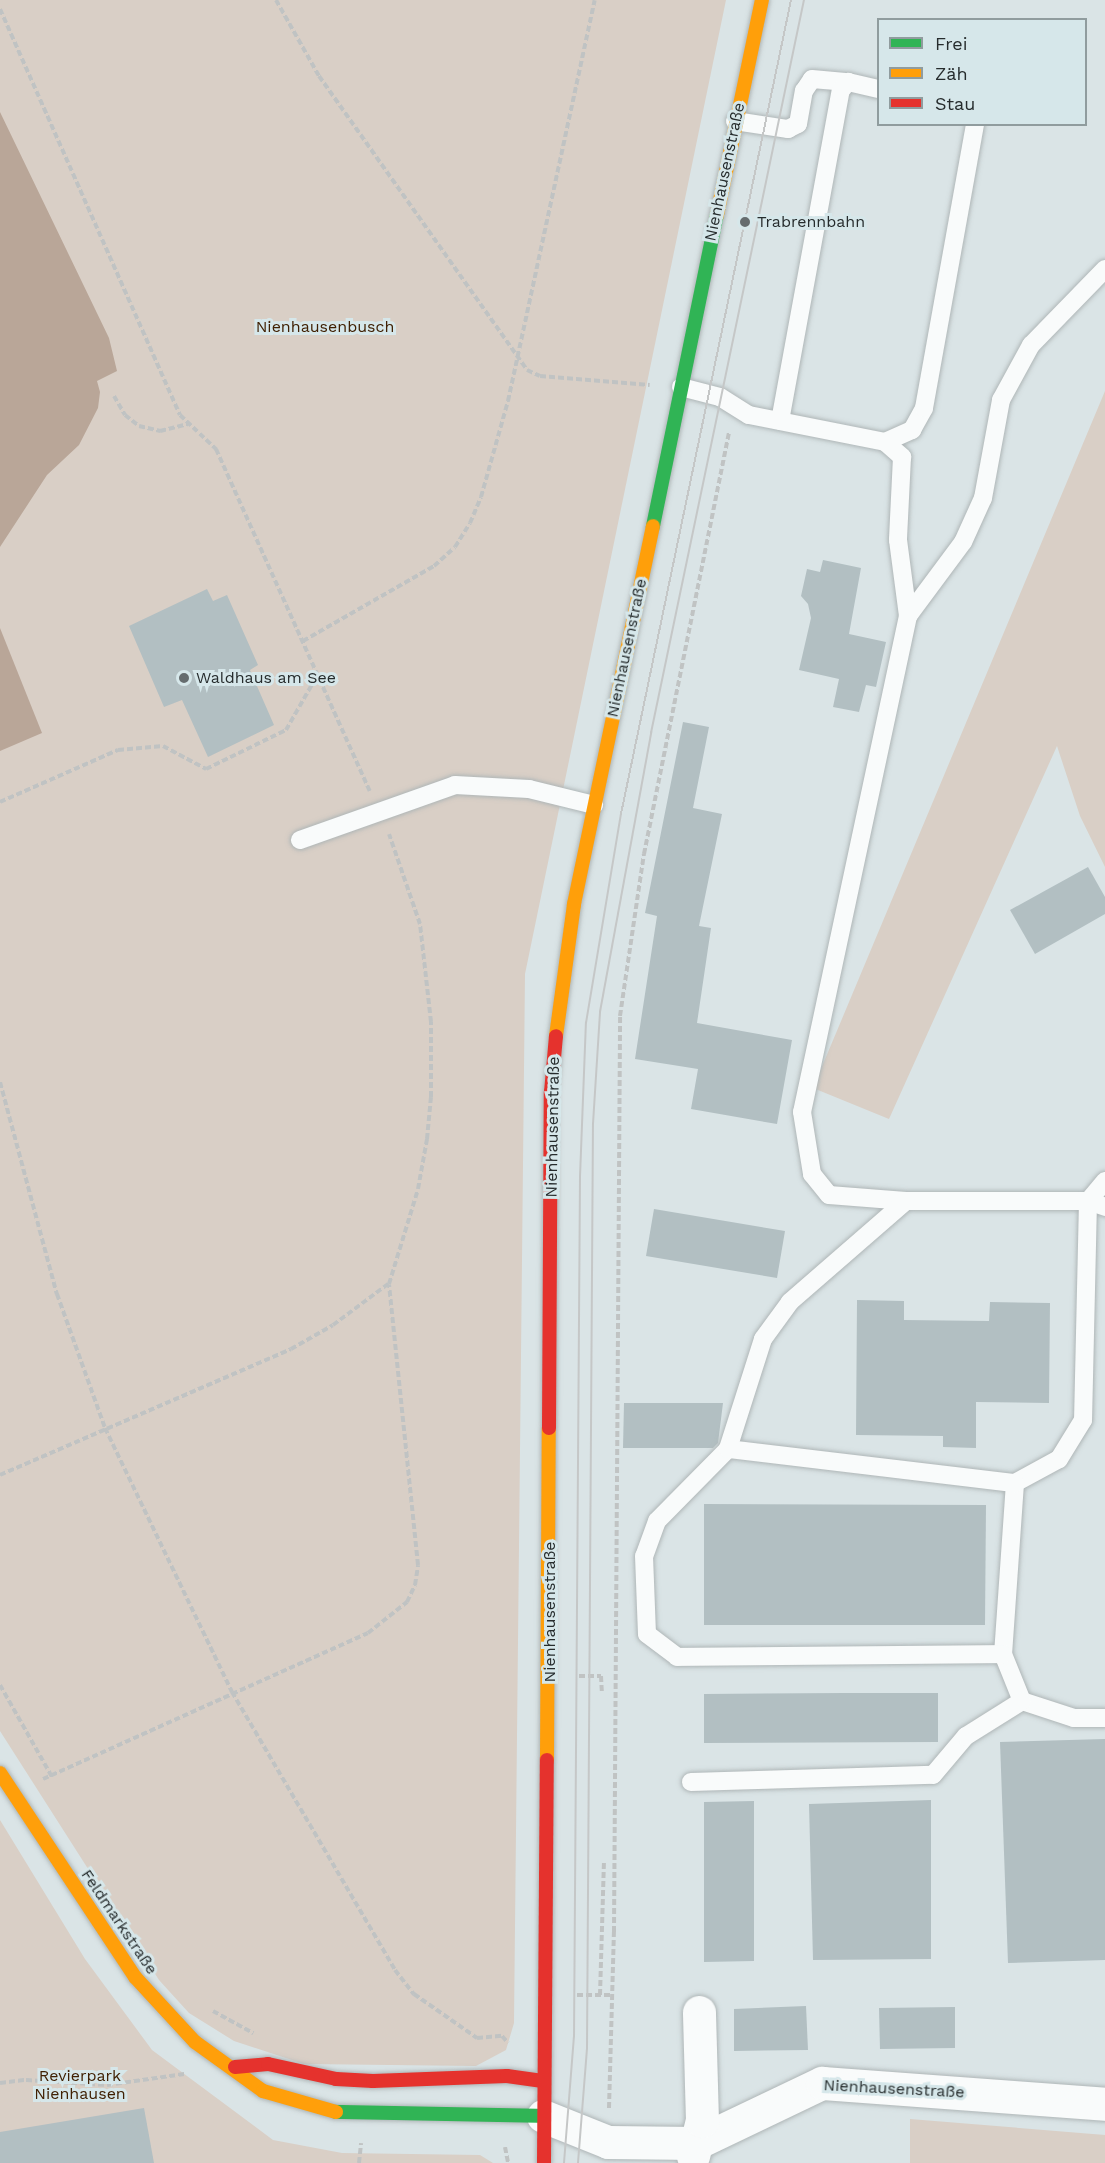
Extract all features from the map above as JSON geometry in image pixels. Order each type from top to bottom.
[{"type":"main road","name":"Nienhausenstraße","points":[[543,2116],[550,1649],[551,1092],[559,994],[594,805],[762,0]]},
{"type":"main road","name":"Feldmarkstraße","points":[[0,1773],[135,1977],[195,2042],[235,2067],[263,2091],[331,2112],[543,2116]]},
{"type":"main road","points":[[235,2067],[268,2064],[336,2079],[373,2081],[507,2076],[543,2081]]},
{"type":"main road","points":[[543,2116],[544,2163]]},
{"type":"street","points":[[694,2153],[702,2121],[699,2012]]},
{"type":"street","name":"Nienhausenstraße","points":[[543,2116],[608,2142],[694,2153],[822,2083],[1105,2104]]},
{"type":"lane","points":[[735,121],[788,129],[798,124],[804,91],[812,79],[848,82],[877,89]]},
{"type":"lane","points":[[780,421],[842,90],[848,82]]},
{"type":"lane","points":[[885,442],[912,430],[924,408],[975,126]]},
{"type":"lane","points":[[908,616],[963,542],[983,498],[1001,400],[1030,345],[1105,269]]},
{"type":"lane","points":[[681,387],[720,397],[749,415],[885,442],[902,457],[898,540],[908,616],[802,1112],[812,1174],[829,1195],[906,1201],[1097,1204]]},
{"type":"lane","points":[[300,840],[379,810],[455,785],[529,789],[594,805]]},
{"type":"lane","points":[[728,1449],[1015,1482],[1059,1459],[1083,1420],[1097,1204],[1105,1181]]},
{"type":"lane","points":[[906,1201],[790,1302],[763,1339],[728,1449],[657,1521],[644,1556],[647,1634],[677,1657],[1003,1654]]},
{"type":"lane","points":[[1015,1482],[1003,1654],[1022,1701],[1074,1718],[1105,1718]]},
{"type":"lane","points":[[691,1782],[933,1775],[966,1736],[1022,1701]]},
{"type":"path","points":[[276,0],[319,76],[527,370],[540,376],[681,387]]},
{"type":"path","points":[[303,641],[407,583],[455,547],[484,486],[508,401],[515,356],[595,0]]},
{"type":"path","points":[[0,9],[180,415],[216,449],[379,810],[409,884],[420,924],[431,1022],[431,1097],[427,1139],[418,1188],[389,1284],[418,1565],[415,1585],[401,1608],[368,1633],[232,1692],[52,1777],[0,1685]]},
{"type":"path","points":[[114,396],[124,415],[139,426],[160,431],[189,424]]},
{"type":"path","points":[[608,2142],[620,1016],[644,854],[734,406]]},
{"type":"path","points":[[0,802],[118,750],[163,746],[206,769],[286,730],[318,674]]},
{"type":"path","points":[[0,1082],[57,1294],[105,1428],[232,1692],[394,1970],[414,1994],[477,2038],[502,2036],[508,2043],[489,2044]]},
{"type":"path","points":[[0,1475],[291,1349],[333,1325],[389,1284]]},
{"type":"path","points":[[600,1995],[604,1863]]},
{"type":"path","points":[[574,1995],[611,1995]]},
{"type":"path","points":[[206,2006],[257,2035]]},
{"type":"path","points":[[0,2083],[26,2080],[107,2085],[235,2067]]},
{"type":"green space","name":"Nienhausenbusch","points":[[0,0],[726,0],[525,974],[514,2023],[506,2050],[476,2066],[304,2064],[234,2041],[189,2013],[159,1980],[0,1731]]},
{"type":"green space","points":[[1105,391],[1105,867],[1080,816],[1057,746],[889,1119],[813,1088]]},
{"type":"green space","name":"Revierpark Nienhausen","points":[[0,1820],[85,1959],[152,2050],[273,2140],[342,2153],[480,2155],[493,2163],[0,2163]]},
{"type":"green space","points":[[910,2119],[1105,2135],[1105,2163],[910,2163]]},
{"type":"shaded area","points":[[0,112],[109,338],[117,371],[97,381],[100,392],[98,408],[79,445],[47,475],[0,547]]},
{"type":"shaded area","points":[[0,628],[42,733],[0,751]]},
{"type":"building","points":[[823,560],[861,568],[849,634],[886,642],[876,687],[866,685],[859,712],[833,707],[839,679],[799,670],[811,618],[808,604],[801,596],[807,569],[820,572]]},
{"type":"building","points":[[207,589],[213,601],[227,595],[258,665],[250,670],[274,725],[208,757],[182,700],[164,707],[129,626]]},
{"type":"building","points":[[683,722],[709,727],[693,808],[722,814],[699,926],[711,928],[697,1023],[792,1040],[777,1124],[691,1109],[698,1069],[635,1059],[657,916],[645,913]]},
{"type":"building","points":[[1088,867],[1105,897],[1105,914],[1035,954],[1010,910]]},
{"type":"building","points":[[654,1209],[785,1231],[777,1278],[646,1256]]},
{"type":"building","points":[[857,1300],[904,1301],[904,1320],[989,1321],[990,1302],[1050,1303],[1049,1403],[976,1402],[976,1448],[943,1447],[943,1436],[856,1435]]},
{"type":"building","points":[[624,1403],[723,1403],[718,1443],[713,1448],[623,1448]]},
{"type":"building","points":[[704,1504],[986,1505],[985,1625],[704,1625]]},
{"type":"building","points":[[938,1693],[938,1742],[704,1743],[704,1694]]},
{"type":"building","points":[[1105,1739],[1105,1960],[1008,1963],[1000,1742]]},
{"type":"building","points":[[931,1800],[931,1959],[813,1960],[809,1804]]},
{"type":"building","points":[[754,1801],[754,1961],[704,1962],[704,1802]]},
{"type":"building","points":[[806,2006],[808,2050],[734,2051],[734,2009]]},
{"type":"building","points":[[955,2007],[955,2048],[880,2049],[879,2008]]},
{"type":"building","points":[[144,2108],[154,2163],[0,2163],[0,2132]]},
{"type":"tram line","points":[[564,2163],[574,2037],[580,1177],[586,1023],[621,814],[791,0]]},
{"type":"tram line","points":[[578,2163],[587,2048],[593,1124],[600,1012],[651,733],[804,0]]},
{"type":"traffic: fast","points":[[653,526],[717,215]]},
{"type":"traffic: fast","points":[[336,2112],[543,2116]]},
{"type":"traffic: slow","points":[[717,215],[762,0]]},
{"type":"traffic: slow","points":[[556,1036],[574,904],[653,526]]},
{"type":"traffic: slow","points":[[547,1760],[549,1428]]},
{"type":"traffic: slow","points":[[0,1773],[135,1977],[195,2042],[263,2091],[336,2112]]},
{"type":"traffic: jam","points":[[549,1428],[551,1092],[556,1036]]},
{"type":"traffic: jam","points":[[544,2163],[547,1760]]},
{"type":"traffic: jam","points":[[235,2067],[268,2064],[336,2079],[373,2081],[507,2076],[543,2081]]},
{"type":"place","name":"Trabrennbahn","points":[[745,222]]},
{"type":"place","name":"Waldhaus am See","points":[[184,678]]}]
